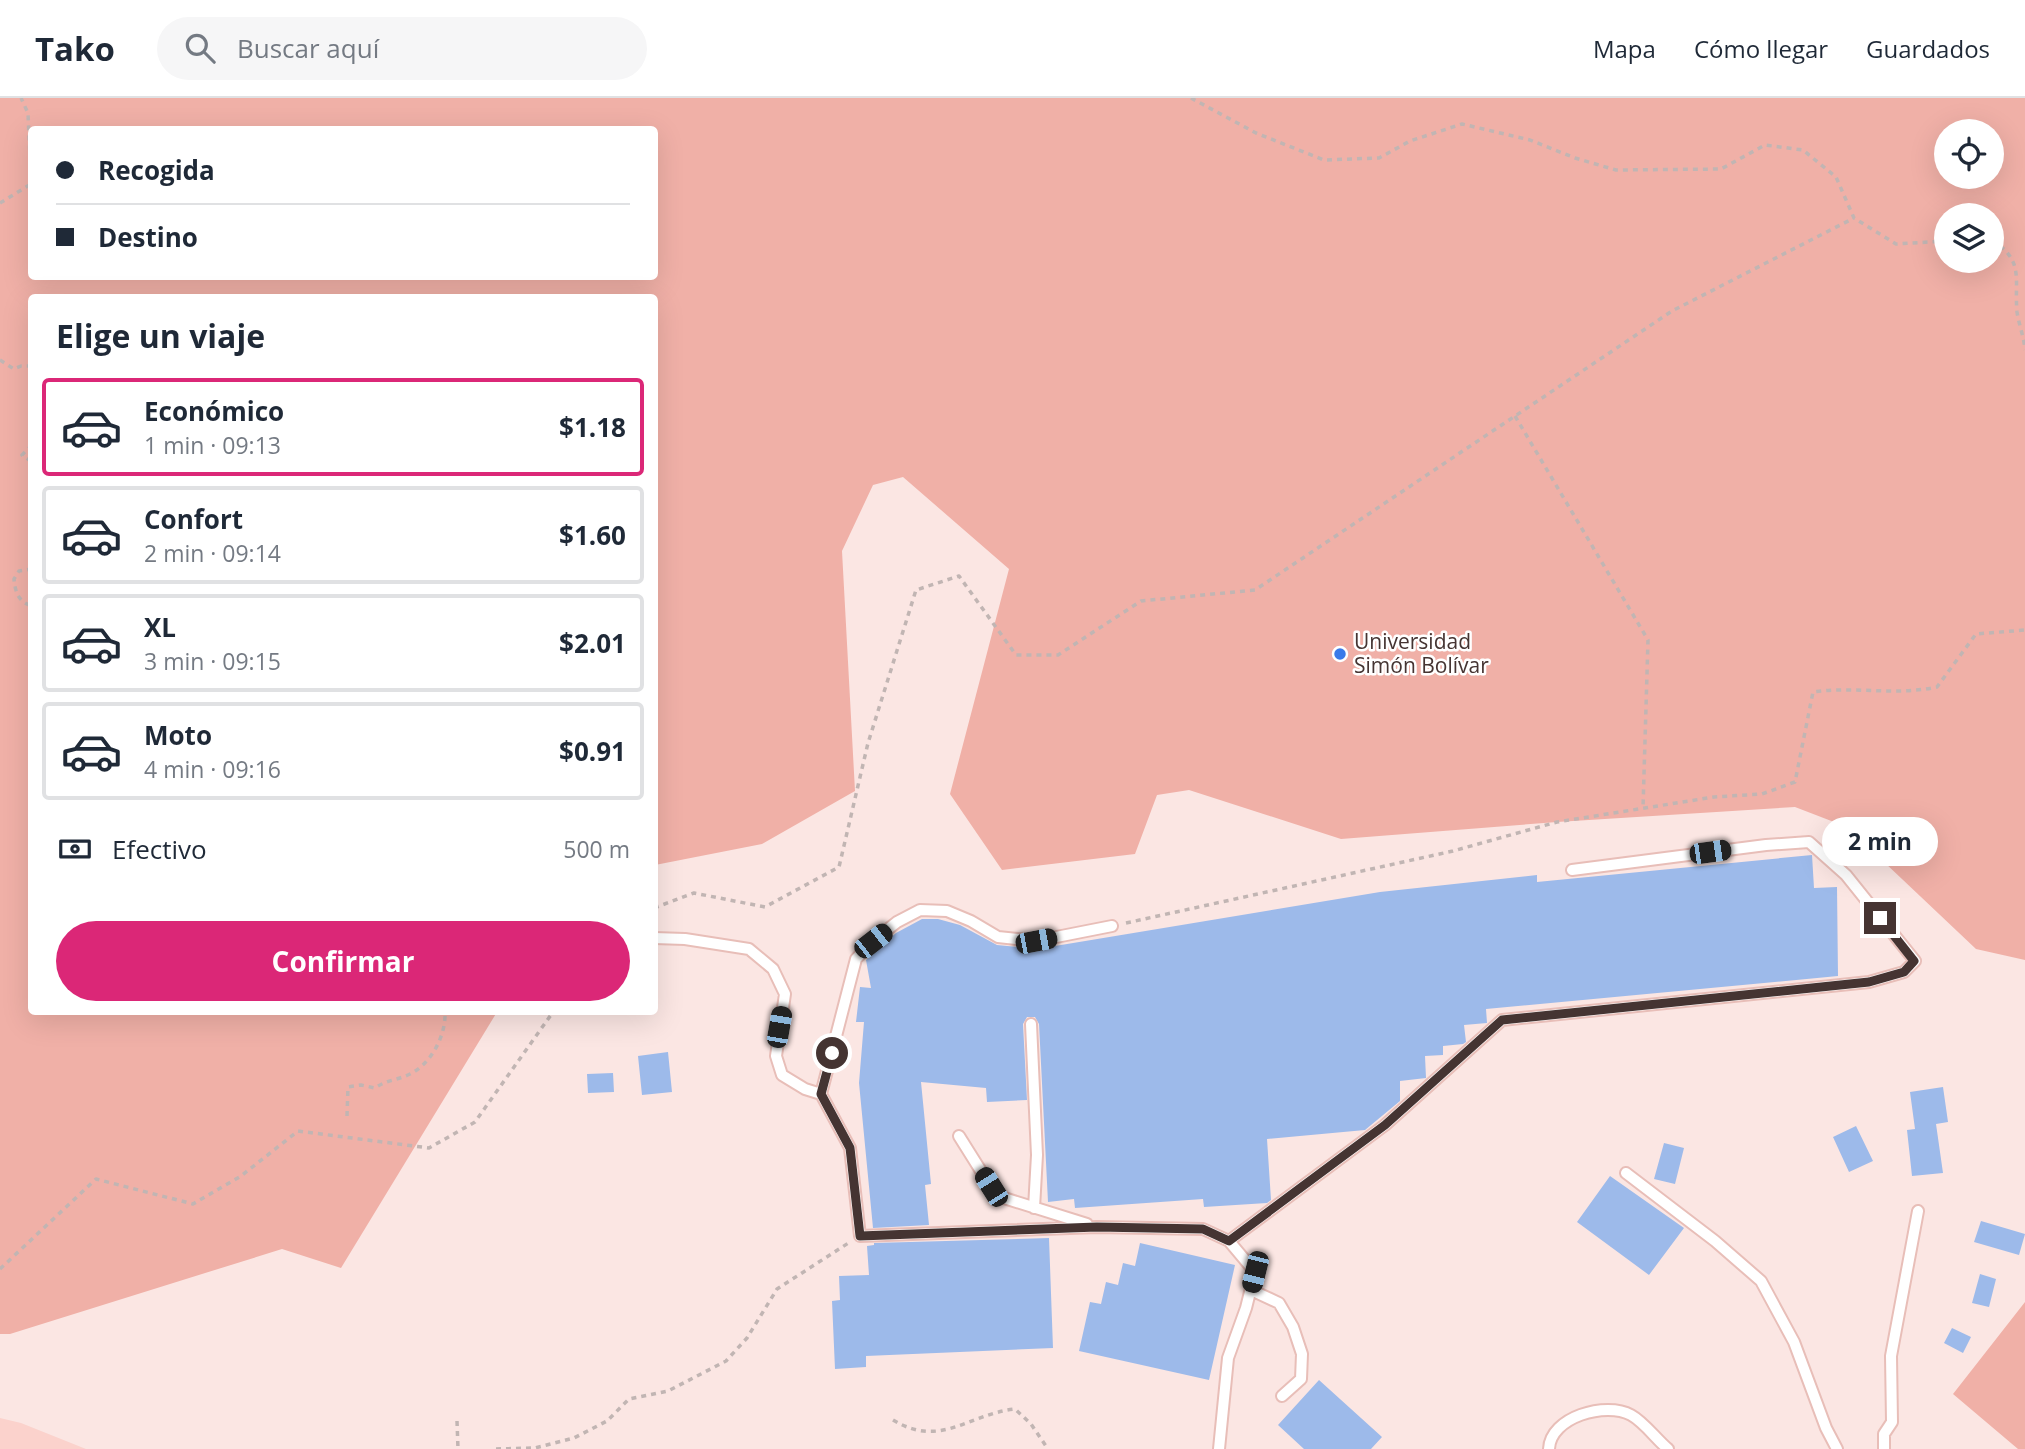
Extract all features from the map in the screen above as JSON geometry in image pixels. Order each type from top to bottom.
[{"type":"lane","points":[[1229,1241],[1385,1125],[1502,1020],[1869,982],[1904,972],[1914,961],[1846,875],[1809,842],[1572,870]]},
{"type":"lane","points":[[821,1094],[856,959],[897,922],[920,910],[947,911],[998,937],[1036,941],[1112,926]]},
{"type":"lane","points":[[658,938],[685,939],[749,949],[773,969],[785,994],[776,1056],[782,1075],[821,1094],[850,1148],[860,1236],[1097,1227],[1203,1229],[1229,1241],[1255,1272],[1228,1358],[1219,1449]]},
{"type":"lane","points":[[1031,1024],[1037,1155],[1034,1208]]},
{"type":"lane","points":[[959,1136],[991,1187],[1004,1198],[1097,1227]]},
{"type":"lane","points":[[1626,1173],[1715,1241],[1761,1281],[1794,1342],[1826,1428],[1837,1449]]},
{"type":"lane","points":[[1884,1449],[1884,1434],[1892,1422],[1891,1356],[1918,1211]]},
{"type":"lane","points":[[1251,1290],[1279,1303],[1293,1327],[1302,1354],[1301,1379],[1282,1396]]},
{"type":"lane","points":[[1549,1449],[1549,1444],[1568,1420],[1584,1413],[1609,1408],[1631,1415],[1668,1449]]},
{"type":"lane","points":[[1222,1427],[1230,1449]]},
{"type":"path","points":[[21,98],[28,113],[29,126]]},
{"type":"path","points":[[1191,98],[1256,133],[1324,160],[1380,158],[1410,141],[1462,124],[1530,140],[1575,158],[1616,170],[1721,169],[1765,145],[1803,150],[1836,177],[1854,218],[1896,243],[1934,241]]},
{"type":"path","points":[[0,203],[28,186]]},
{"type":"path","points":[[658,906],[694,893],[765,907],[839,867],[868,743],[916,590],[959,576],[1016,655],[1058,655],[1141,601],[1255,590],[1672,311],[1854,218]]},
{"type":"path","points":[[2004,248],[2017,269],[2017,313],[2025,350]]},
{"type":"path","points":[[0,360],[14,369],[28,366]]},
{"type":"path","points":[[1516,416],[1648,640],[1643,808]]},
{"type":"path","points":[[28,570],[19,571],[14,579],[18,596],[28,605]]},
{"type":"path","points":[[1112,926],[1453,851],[1557,822],[1714,797],[1762,794],[1794,782],[1813,692],[1839,688],[1914,692],[1937,687],[1976,634],[2025,629]]},
{"type":"path","points":[[347,1116],[348,1087],[361,1085],[374,1088],[414,1072],[437,1047],[445,1015]]},
{"type":"path","points":[[0,1269],[96,1179],[192,1204],[241,1176],[298,1131],[429,1148],[475,1122],[551,1015]]},
{"type":"path","points":[[496,1449],[535,1448],[574,1438],[607,1421],[628,1399],[668,1391],[726,1361],[747,1338],[777,1289],[860,1236]]},
{"type":"path","points":[[893,1420],[907,1429],[941,1433],[1000,1411],[1015,1409],[1031,1424],[1048,1449]]},
{"type":"path","points":[[457,1421],[458,1449]]},
{"type":"shaded area","name":"Universidad Simón Bolívar","points":[[0,98],[1708,98],[1934,173],[1934,189],[2004,189],[2025,193],[2025,1449],[0,1449]]},
{"type":"shaded area","points":[[0,98],[2025,98],[2025,960],[1976,949],[1847,827],[1795,807],[1341,839],[1189,790],[1157,795],[1135,854],[1002,870],[950,794],[1009,569],[903,477],[873,485],[842,551],[855,791],[762,844],[658,864],[658,294],[28,294],[28,1015],[495,1015],[341,1268],[282,1249],[10,1334],[0,1334]]},
{"type":"shaded area","points":[[2025,1302],[2025,1449],[2018,1449],[1953,1394]]},
{"type":"shaded area","points":[[0,1418],[21,1423],[86,1449],[0,1449]]},
{"type":"building","points":[[1812,855],[1814,888],[1837,887],[1838,976],[1486,1009],[1487,1023],[1464,1025],[1466,1042],[1443,1046],[1443,1055],[1425,1056],[1426,1078],[1400,1081],[1400,1101],[1365,1130],[1267,1139],[1271,1200],[1267,1203],[1204,1207],[1203,1199],[1075,1208],[1074,1199],[1048,1202],[1039,1024],[1035,1017],[1027,1017],[1023,1024],[1027,1100],[987,1102],[986,1088],[921,1082],[931,1184],[925,1185],[929,1225],[873,1228],[859,1083],[864,1022],[856,1022],[860,987],[871,988],[866,960],[896,933],[922,919],[938,919],[960,925],[997,945],[1037,949],[1380,892],[1537,875],[1537,882]]},
{"type":"building","points":[[668,1052],[672,1092],[642,1095],[638,1056]]},
{"type":"building","points":[[613,1073],[614,1092],[588,1093],[587,1074]]},
{"type":"building","points":[[1943,1087],[1948,1122],[1936,1124],[1943,1173],[1912,1176],[1907,1130],[1915,1129],[1910,1092]]},
{"type":"building","points":[[1856,1126],[1873,1161],[1849,1172],[1833,1137]]},
{"type":"building","points":[[1664,1143],[1684,1148],[1675,1184],[1654,1179]]},
{"type":"building","points":[[1610,1176],[1684,1228],[1649,1275],[1577,1222]]},
{"type":"building","points":[[1981,1221],[2025,1234],[2019,1255],[1974,1242]]},
{"type":"building","points":[[1049,1238],[1053,1348],[866,1356],[866,1367],[835,1369],[832,1301],[840,1300],[839,1276],[869,1275],[867,1246],[874,1243]]},
{"type":"building","points":[[1140,1243],[1235,1265],[1209,1380],[1079,1351],[1090,1302],[1101,1304],[1106,1282],[1118,1285],[1123,1263],[1135,1266]]},
{"type":"building","points":[[1980,1274],[1996,1279],[1989,1307],[1972,1303]]},
{"type":"building","points":[[1952,1328],[1971,1337],[1963,1353],[1944,1343]]},
{"type":"building","points":[[1319,1380],[1382,1437],[1371,1449],[1304,1449],[1278,1425]]},
{"type":"place","name":"Universidad Simón Bolívar","points":[[1340,654]]},
{"type":"route","points":[[832,1053],[821,1094],[850,1148],[860,1236],[1097,1227],[1203,1229],[1229,1241],[1385,1125],[1502,1020],[1869,982],[1904,972],[1914,961],[1880,918]]}]
